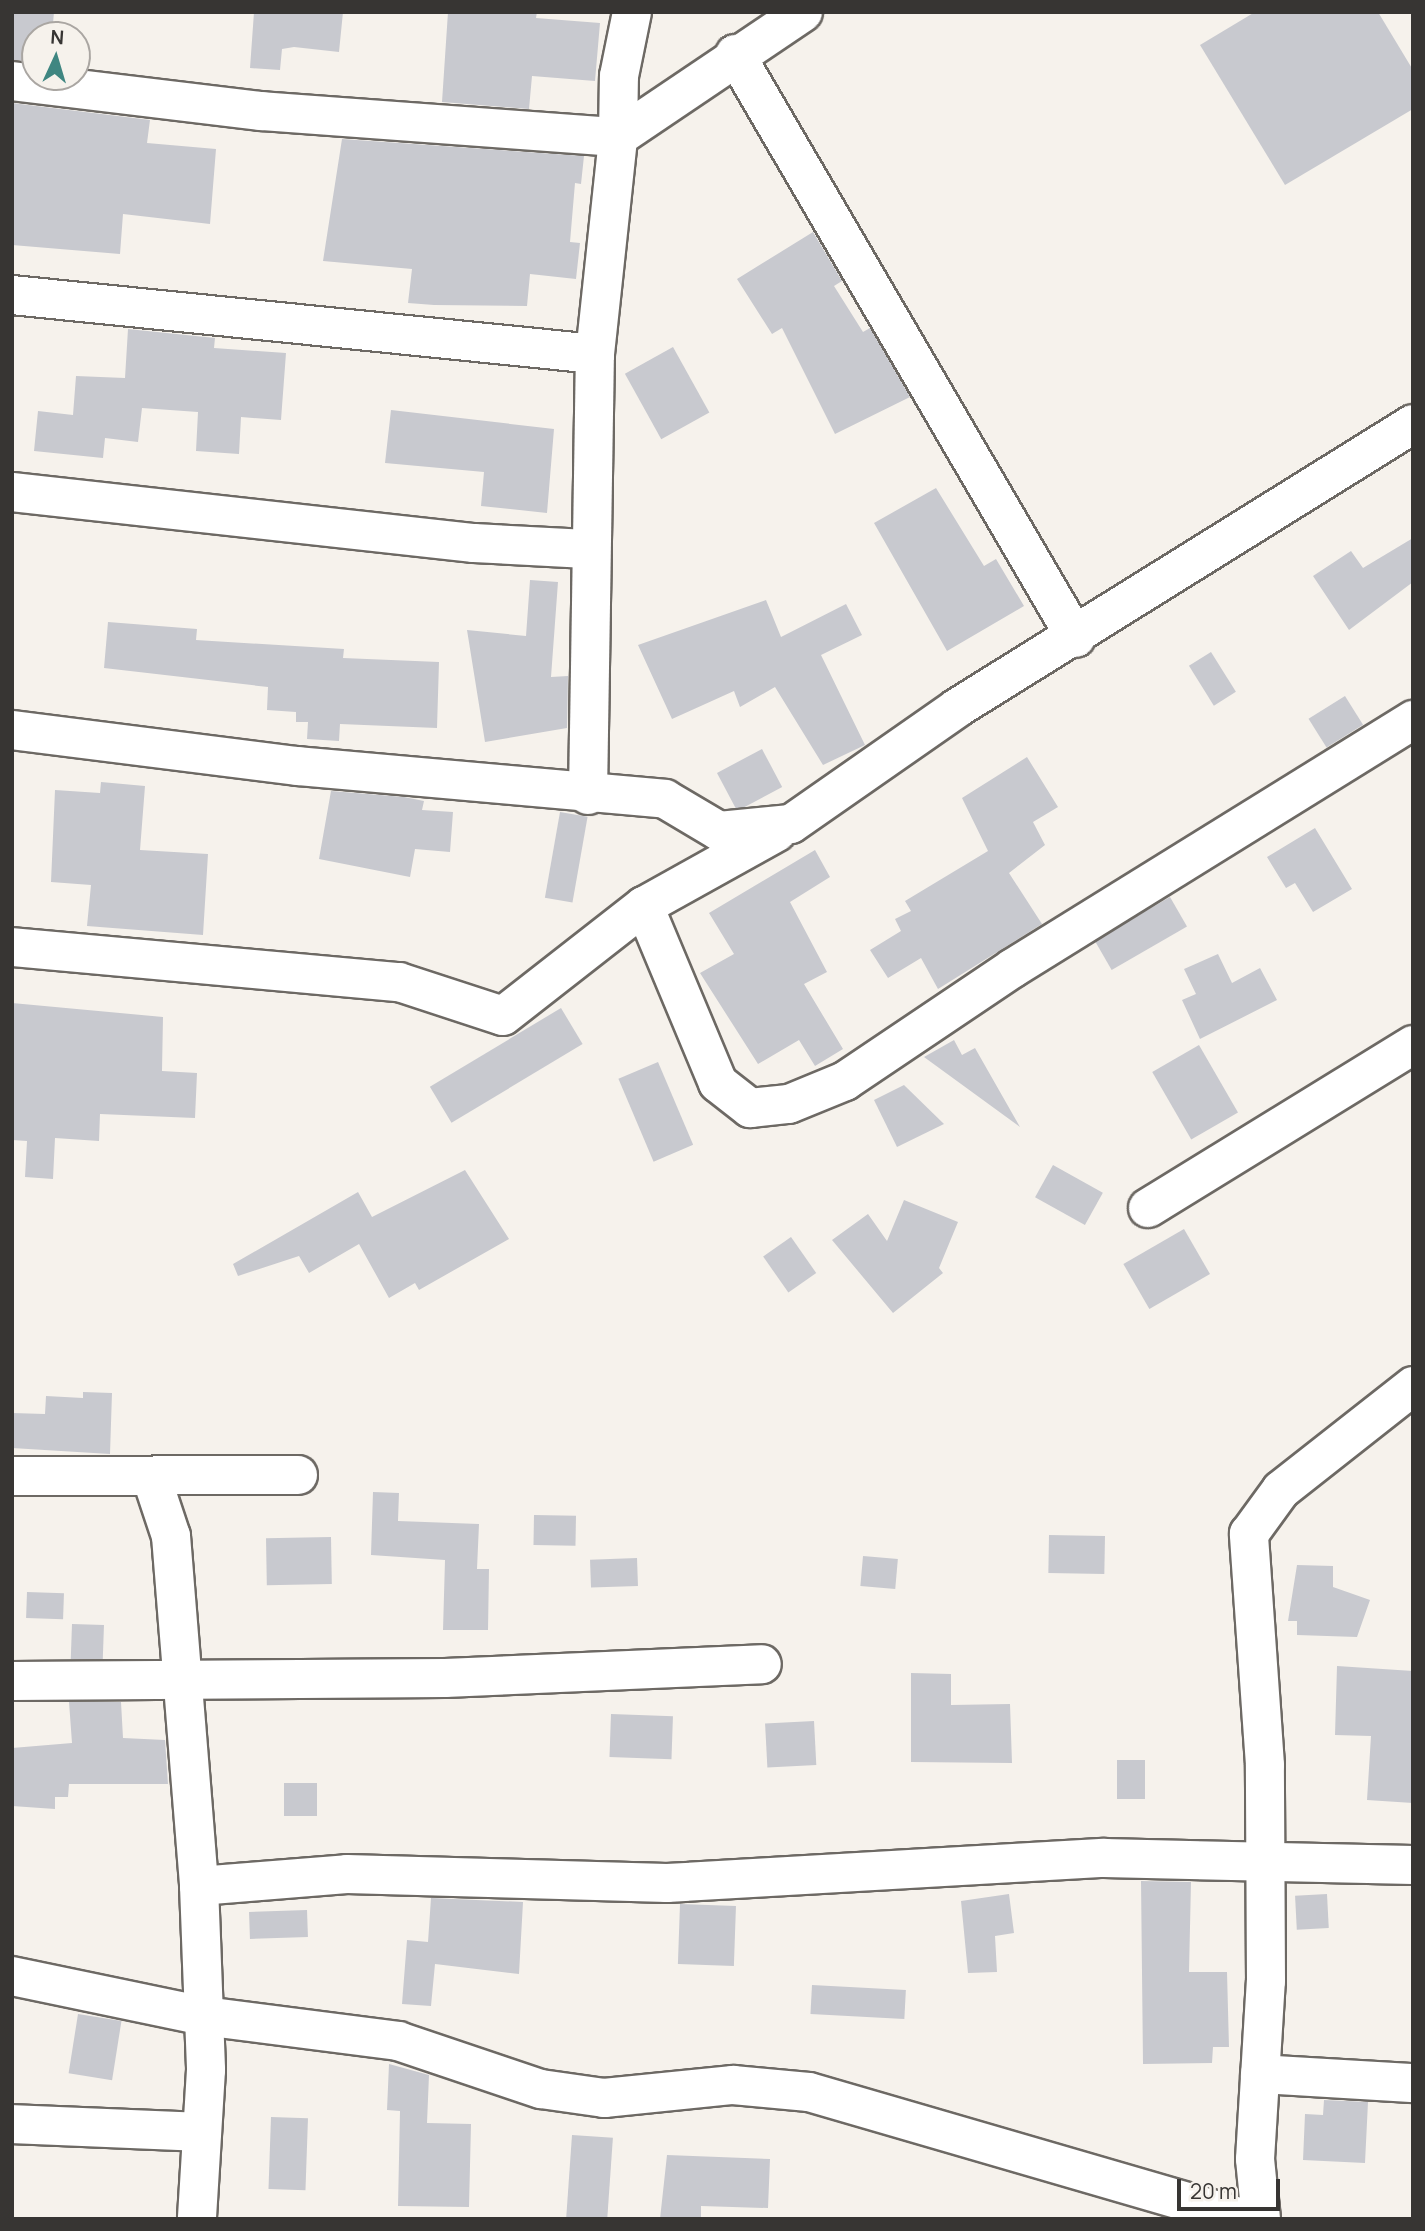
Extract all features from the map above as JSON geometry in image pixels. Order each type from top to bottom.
[{"type":"street","points":[[588,795],[587,549],[595,354],[618,137],[619,76],[632,12]]},
{"type":"street","points":[[12,81],[261,111],[618,137],[735,54],[803,12]]},
{"type":"street","points":[[735,54],[1076,638]]},
{"type":"street","points":[[12,295],[595,354]]},
{"type":"street","points":[[12,947],[399,982],[503,1016],[644,906],[791,824],[957,708],[1076,638],[1413,424]]},
{"type":"street","points":[[12,492],[474,543],[587,549]]},
{"type":"street","points":[[644,906],[718,1083],[750,1108],[789,1104],[845,1081],[1024,961],[1413,720]]},
{"type":"street","points":[[12,730],[588,795],[665,799],[719,831],[791,824]]},
{"type":"street","points":[[1148,1208],[1413,1045]]},
{"type":"street","points":[[1261,2219],[1255,2159],[1260,2074],[1264,1730],[1249,1534],[1281,1490],[1413,1386]]},
{"type":"street","points":[[12,1476],[152,1479],[298,1475]]},
{"type":"street","points":[[152,1479],[171,1536],[185,1678],[199,1886],[204,2016],[197,2219]]},
{"type":"street","points":[[12,1681],[446,1678],[762,1664]]},
{"type":"street","points":[[199,1886],[347,1874],[667,1883],[1104,1858],[1263,1858],[1413,1865]]},
{"type":"street","points":[[12,1976],[204,2016],[398,2041],[541,2089],[604,2098],[733,2085],[809,2092],[1245,2219]]},
{"type":"street","points":[[1260,2074],[1413,2083]]},
{"type":"street","points":[[12,2124],[202,2132]]},
{"type":"building","points":[[12,12],[54,12],[53,21],[21,21],[21,61],[12,60]]},
{"type":"building","points":[[254,12],[343,12],[339,52],[294,47],[282,49],[280,70],[250,68]]},
{"type":"building","points":[[448,12],[537,12],[536,18],[600,23],[595,81],[532,76],[529,109],[442,102]]},
{"type":"building","points":[[1255,12],[1378,12],[1413,70],[1413,109],[1285,185],[1200,45]]},
{"type":"building","points":[[12,103],[150,120],[147,143],[216,149],[210,224],[123,214],[120,254],[12,245]]},
{"type":"building","points":[[342,139],[584,156],[581,184],[575,183],[570,242],[580,243],[576,279],[530,274],[527,306],[434,305],[408,303],[412,269],[323,261]]},
{"type":"building","points":[[813,232],[842,281],[834,286],[863,332],[870,328],[910,397],[835,434],[782,328],[772,334],[737,279]]},
{"type":"building","points":[[128,329],[215,338],[214,348],[286,353],[281,420],[241,417],[239,454],[196,451],[198,412],[142,408],[138,442],[105,438],[103,458],[34,451],[38,411],[73,415],[76,376],[125,378]]},
{"type":"building","points":[[673,347],[709,413],[661,439],[625,374]]},
{"type":"building","points":[[391,410],[554,429],[547,513],[481,506],[484,472],[385,463]]},
{"type":"building","points":[[936,488],[984,566],[996,559],[1024,606],[947,651],[874,523]]},
{"type":"building","points":[[1413,538],[1413,582],[1349,630],[1313,576],[1351,551],[1363,568]]},
{"type":"building","points":[[530,580],[558,582],[551,677],[568,676],[567,728],[485,742],[467,630],[526,636]]},
{"type":"building","points":[[766,600],[781,637],[846,604],[862,635],[821,655],[865,745],[823,765],[775,687],[740,707],[734,691],[672,719],[638,645]]},
{"type":"building","points":[[108,622],[197,629],[196,640],[344,649],[343,658],[439,662],[437,728],[340,724],[339,741],[307,739],[308,722],[296,722],[296,712],[267,710],[268,687],[104,668]]},
{"type":"building","points":[[1211,652],[1236,692],[1214,706],[1189,666]]},
{"type":"building","points":[[1345,696],[1363,725],[1327,748],[1309,719]]},
{"type":"building","points":[[762,749],[782,787],[737,811],[717,773]]},
{"type":"building","points":[[1027,757],[1058,807],[1033,822],[1045,845],[1009,873],[1042,924],[938,989],[921,958],[888,978],[870,950],[901,931],[895,919],[911,911],[905,901],[988,851],[962,798]]},
{"type":"building","points":[[101,782],[145,786],[140,850],[208,854],[203,935],[87,926],[91,885],[51,882],[55,790],[100,793]]},
{"type":"building","points":[[331,791],[404,797],[424,801],[422,810],[453,812],[450,852],[415,849],[410,877],[319,859]]},
{"type":"building","points":[[560,812],[588,817],[572,903],[545,898]]},
{"type":"building","points":[[1315,828],[1352,889],[1313,912],[1295,883],[1286,888],[1267,857]]},
{"type":"building","points":[[815,850],[830,877],[790,902],[827,972],[804,984],[843,1049],[815,1066],[799,1040],[758,1064],[700,973],[734,954],[709,913]]},
{"type":"building","points":[[1170,897],[1187,926],[1112,970],[1095,940]]},
{"type":"building","points":[[1218,954],[1232,983],[1260,968],[1277,1000],[1200,1039],[1182,1000],[1196,994],[1184,969]]},
{"type":"building","points":[[12,1003],[163,1017],[162,1071],[197,1073],[195,1118],[100,1114],[99,1141],[55,1138],[53,1179],[25,1177],[27,1141],[12,1140]]},
{"type":"building","points":[[561,1008],[583,1044],[451,1123],[430,1087]]},
{"type":"building","points":[[954,1040],[962,1055],[975,1048],[1020,1127],[924,1057]]},
{"type":"building","points":[[1199,1045],[1238,1113],[1191,1140],[1152,1072]]},
{"type":"building","points":[[658,1062],[693,1145],[654,1162],[618,1079]]},
{"type":"building","points":[[904,1085],[944,1124],[897,1147],[874,1100]]},
{"type":"building","points":[[1053,1165],[1103,1193],[1085,1225],[1035,1197]]},
{"type":"building","points":[[465,1170],[509,1239],[419,1290],[415,1283],[389,1298],[359,1244],[309,1273],[299,1256],[238,1276],[233,1264],[358,1192],[372,1217]]},
{"type":"building","points":[[904,1200],[958,1222],[939,1268],[943,1273],[893,1313],[832,1240],[868,1214],[887,1241]]},
{"type":"building","points":[[1184,1229],[1210,1274],[1149,1309],[1123,1264]]},
{"type":"building","points":[[791,1237],[816,1273],[788,1293],[763,1257]]},
{"type":"building","points":[[83,1392],[112,1393],[110,1454],[12,1448],[12,1413],[45,1414],[46,1396],[83,1398]]},
{"type":"building","points":[[373,1492],[399,1493],[398,1521],[479,1524],[477,1569],[489,1569],[488,1630],[443,1630],[445,1560],[371,1555]]},
{"type":"building","points":[[534,1515],[576,1516],[575,1546],[533,1545]]},
{"type":"building","points":[[1049,1535],[1105,1536],[1104,1574],[1048,1573]]},
{"type":"building","points":[[331,1537],[332,1584],[267,1585],[266,1538]]},
{"type":"building","points":[[863,1556],[898,1559],[895,1589],[860,1586]]},
{"type":"building","points":[[637,1558],[638,1586],[591,1588],[590,1560]]},
{"type":"building","points":[[1297,1565],[1333,1566],[1333,1587],[1370,1600],[1357,1637],[1297,1635],[1297,1621],[1288,1621]]},
{"type":"building","points":[[27,1592],[64,1593],[63,1619],[26,1618]]},
{"type":"building","points":[[72,1624],[104,1625],[103,1660],[71,1659]]},
{"type":"building","points":[[1337,1666],[1413,1671],[1413,1803],[1367,1800],[1371,1736],[1335,1735]]},
{"type":"building","points":[[911,1673],[951,1674],[951,1705],[1010,1704],[1012,1763],[911,1762]]},
{"type":"building","points":[[69,1702],[121,1702],[123,1738],[165,1740],[168,1784],[69,1784],[68,1797],[55,1797],[55,1809],[12,1806],[12,1748],[72,1743]]},
{"type":"building","points":[[611,1714],[673,1716],[671,1759],[609,1757]]},
{"type":"building","points":[[814,1721],[816,1765],[767,1768],[765,1724]]},
{"type":"building","points":[[1117,1760],[1145,1760],[1145,1799],[1117,1799]]},
{"type":"building","points":[[284,1783],[317,1783],[317,1816],[284,1816]]},
{"type":"building","points":[[1141,1881],[1191,1882],[1189,1972],[1227,1972],[1229,2047],[1213,2047],[1212,2063],[1143,2064]]},
{"type":"building","points":[[1009,1894],[1014,1933],[995,1936],[997,1972],[968,1973],[961,1901]]},
{"type":"building","points":[[1327,1894],[1329,1928],[1297,1930],[1295,1896]]},
{"type":"building","points":[[431,1898],[523,1902],[519,1974],[435,1964],[431,2006],[402,2004],[407,1940],[428,1942]]},
{"type":"building","points":[[680,1904],[736,1906],[734,1966],[678,1964]]},
{"type":"building","points":[[307,1910],[308,1937],[250,1939],[249,1912]]},
{"type":"building","points":[[812,1985],[906,1990],[904,2019],[810,2014]]},
{"type":"building","points":[[78,2014],[121,2021],[112,2080],[69,2073]]},
{"type":"building","points":[[389,2064],[429,2075],[427,2123],[471,2124],[469,2207],[398,2206],[400,2111],[387,2110]]},
{"type":"building","points":[[1324,2100],[1368,2102],[1365,2163],[1303,2160],[1305,2114],[1323,2115]]},
{"type":"building","points":[[271,2117],[308,2118],[305,2190],[268,2189]]},
{"type":"building","points":[[572,2135],[613,2138],[607,2219],[566,2219]]},
{"type":"building","points":[[667,2155],[770,2159],[768,2208],[701,2206],[701,2219],[660,2219]]}]
